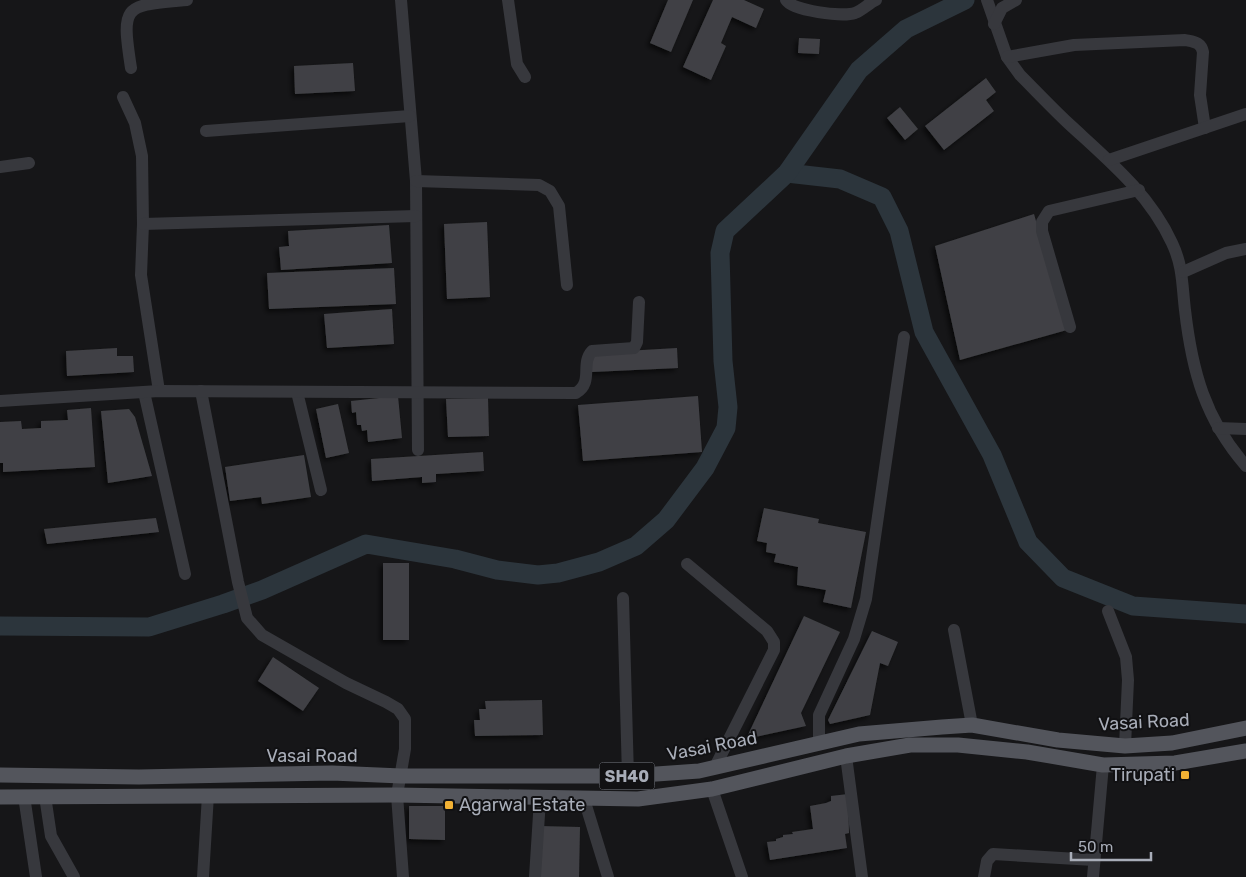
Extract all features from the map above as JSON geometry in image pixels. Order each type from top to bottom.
[{"type":"main road","name":"Vasai Road","points":[[0,775],[139,777],[332,772],[401,776],[628,776],[677,774],[859,734],[972,725],[1058,740],[1125,746],[1172,743],[1246,728]]},
{"type":"main road","name":"SH40","points":[[0,797],[397,795],[638,800],[712,789],[846,756],[910,745],[958,744],[1027,752],[1103,765],[1175,763],[1246,751]]},
{"type":"street","points":[[131,68],[125,25],[128,16],[144,4],[187,0]]},
{"type":"street","points":[[401,0],[416,181],[418,450]]},
{"type":"street","points":[[508,0],[517,64],[525,77]]},
{"type":"street","points":[[786,0],[794,7],[841,15],[855,13],[876,0]]},
{"type":"street","points":[[987,0],[1007,57],[1020,75],[1139,190],[1157,214],[1173,244],[1182,272],[1192,364],[1205,403],[1218,428],[1246,466]]},
{"type":"street","points":[[993,21],[1002,8],[1016,0]]},
{"type":"street","points":[[1007,57],[1074,46],[1185,40],[1197,42],[1202,46],[1203,52],[1200,95],[1205,128]]},
{"type":"street","points":[[123,97],[136,123],[142,156],[143,224],[141,274],[159,391]]},
{"type":"street","points":[[1109,160],[1246,114]]},
{"type":"street","points":[[206,131],[410,116]]},
{"type":"street","points":[[0,167],[28,163]]},
{"type":"street","points":[[416,181],[539,185],[550,192],[559,206],[567,285]]},
{"type":"street","points":[[1070,327],[1042,231],[1044,216],[1049,211],[1139,190]]},
{"type":"street","points":[[143,224],[416,216]]},
{"type":"street","points":[[1182,272],[1226,253],[1246,250]]},
{"type":"street","points":[[0,401],[159,391],[576,393],[586,383],[588,355],[592,351],[634,348],[637,342],[639,302]]},
{"type":"street","points":[[819,743],[819,715],[854,639],[866,599],[904,337]]},
{"type":"street","points":[[202,391],[238,582],[247,618],[262,634],[346,683],[398,709],[405,719],[407,731],[397,795],[404,877]]},
{"type":"street","points":[[144,392],[186,574]]},
{"type":"street","points":[[296,392],[321,490]]},
{"type":"street","points":[[1218,428],[1246,429]]},
{"type":"street","points":[[687,564],[767,631],[774,642],[774,650],[716,766]]},
{"type":"street","points":[[623,598],[628,776]]},
{"type":"street","points":[[1108,611],[1126,657],[1128,680],[1125,746]]},
{"type":"street","points":[[954,630],[972,725]]},
{"type":"street","points":[[846,756],[862,877]]},
{"type":"street","points":[[1093,877],[1103,765]]},
{"type":"street","points":[[712,789],[742,877]]},
{"type":"street","points":[[203,877],[208,795]]},
{"type":"street","points":[[24,796],[36,877]]},
{"type":"street","points":[[45,796],[51,836],[74,877]]},
{"type":"street","points":[[535,877],[540,799]]},
{"type":"street","points":[[584,799],[608,877]]},
{"type":"street","points":[[984,877],[988,861],[994,854],[1094,860]]},
{"type":"building","points":[[668,0],[693,0],[671,52],[650,43]]},
{"type":"building","points":[[713,0],[744,0],[764,9],[756,28],[732,17],[721,43],[726,46],[711,80],[683,67]]},
{"type":"building","points":[[799,38],[820,39],[819,54],[798,53]]},
{"type":"building","points":[[353,63],[355,91],[295,94],[294,66]]},
{"type":"building","points":[[986,78],[996,92],[986,100],[994,111],[944,150],[925,126]]},
{"type":"building","points":[[900,107],[918,129],[905,140],[887,118]]},
{"type":"building","points":[[1034,214],[1067,330],[960,360],[935,246]]},
{"type":"building","points":[[487,222],[490,297],[447,299],[444,224]]},
{"type":"building","points":[[389,225],[392,263],[281,270],[279,247],[289,246],[288,231]]},
{"type":"building","points":[[394,268],[396,304],[269,309],[267,273]]},
{"type":"building","points":[[392,309],[394,344],[327,348],[324,314]]},
{"type":"building","points":[[117,348],[117,356],[133,356],[134,372],[67,376],[66,351]]},
{"type":"building","points":[[677,348],[678,368],[592,372],[591,353]]},
{"type":"building","points":[[398,396],[402,438],[368,442],[367,430],[362,431],[361,425],[357,425],[356,412],[352,413],[351,401]]},
{"type":"building","points":[[698,396],[702,452],[583,461],[578,405]]},
{"type":"building","points":[[488,398],[489,436],[448,437],[446,399]]},
{"type":"building","points":[[338,404],[349,453],[326,458],[316,409]]},
{"type":"building","points":[[91,408],[95,467],[3,472],[3,463],[0,463],[0,422],[21,421],[22,429],[41,428],[41,421],[68,420],[67,410]]},
{"type":"building","points":[[129,409],[135,417],[152,476],[108,483],[101,411]]},
{"type":"building","points":[[483,452],[484,471],[436,474],[436,482],[422,483],[422,477],[372,481],[371,459]]},
{"type":"building","points":[[304,455],[311,497],[262,504],[261,497],[230,501],[225,467]]},
{"type":"building","points":[[764,508],[819,519],[818,523],[866,532],[851,608],[823,602],[826,590],[797,585],[798,567],[774,562],[776,554],[766,552],[767,543],[757,541]]},
{"type":"building","points":[[156,518],[159,532],[47,544],[44,529]]},
{"type":"building","points":[[383,563],[409,563],[409,640],[383,640]]},
{"type":"building","points":[[804,616],[840,632],[801,713],[806,726],[746,739]]},
{"type":"building","points":[[872,631],[898,642],[888,666],[880,663],[870,715],[830,724],[828,720]]},
{"type":"building","points":[[273,657],[319,688],[303,711],[258,681]]},
{"type":"building","points":[[542,700],[543,735],[475,736],[474,720],[480,720],[479,709],[486,709],[485,701]]},
{"type":"building","points":[[848,794],[849,833],[845,834],[847,848],[770,860],[767,842],[776,841],[776,839],[783,837],[783,835],[793,834],[792,832],[813,829],[810,806],[831,801],[831,796]]},
{"type":"building","points":[[409,806],[445,806],[445,840],[409,839]]},
{"type":"building","points":[[539,826],[580,827],[579,877],[538,877]]},
{"type":"waterway","points":[[0,626],[149,627],[262,590],[366,544],[455,559],[497,570],[538,575],[558,573],[599,562],[636,546],[666,520],[705,468],[726,428],[728,407],[723,361],[720,253],[725,231],[787,173],[859,70],[906,29],[965,0]]},
{"type":"waterway","points":[[787,173],[840,179],[882,197],[899,231],[924,332],[992,455],[1028,542],[1063,578],[1133,606],[1246,614]]},
{"type":"place","name":"Tirupati","points":[[1185,775]]},
{"type":"place","name":"Agarwal Estate","points":[[449,805]]}]
